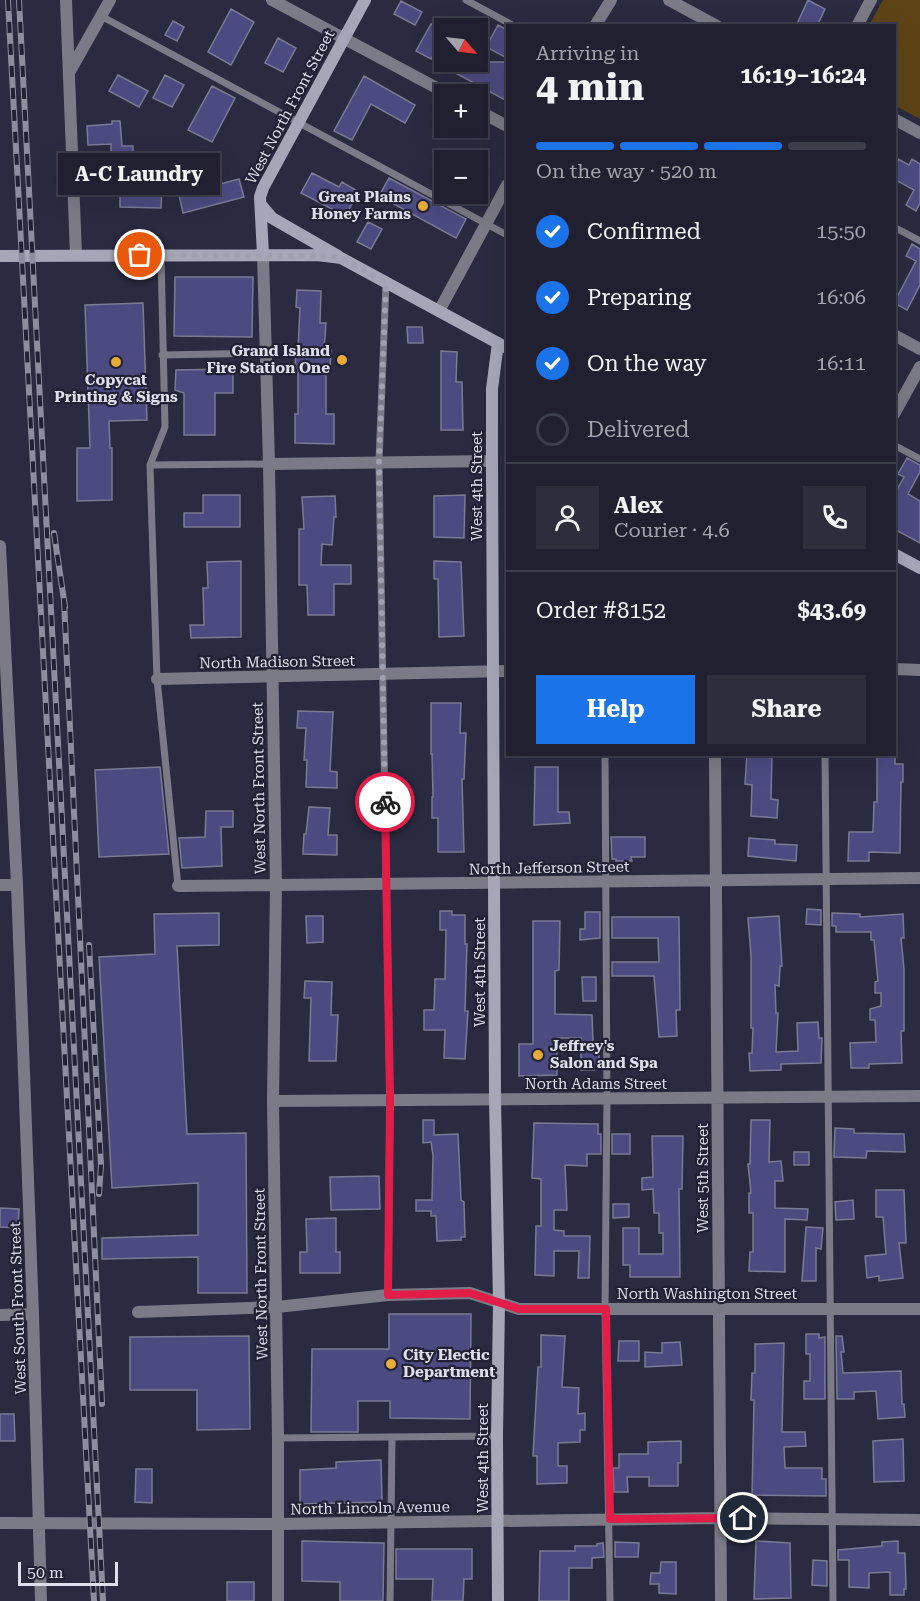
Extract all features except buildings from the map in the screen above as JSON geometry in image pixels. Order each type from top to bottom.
[{"type":"main road","name":"West North Front Street","points":[[263,255],[261,204],[263,188],[364,0]]},
{"type":"main road","points":[[261,204],[272,219],[503,345]]},
{"type":"main road","points":[[0,256],[317,255],[341,258]]},
{"type":"main road","name":"West 4th Street","points":[[498,1601],[497,1436],[500,1303],[495,1100],[492,389],[503,345]]},
{"type":"main road","points":[[896,555],[920,568]]},
{"type":"street","points":[[66,0],[76,255]]},
{"type":"street","points":[[69,72],[110,0]]},
{"type":"street","points":[[272,0],[434,87]]},
{"type":"street","points":[[596,24],[611,0]]},
{"type":"street","points":[[669,0],[713,24]]},
{"type":"street","points":[[858,24],[871,0]]},
{"type":"street","points":[[488,116],[506,125]]},
{"type":"street","points":[[896,120],[920,133]]},
{"type":"street","points":[[439,311],[506,187]]},
{"type":"street","name":"West North Front Street","points":[[263,255],[276,886],[273,1101],[277,1307],[278,1601]]},
{"type":"street","points":[[896,336],[920,349]]},
{"type":"street","points":[[896,410],[920,367]]},
{"type":"street","points":[[269,464],[492,461]]},
{"type":"street","name":"West South Front Street","points":[[0,546],[4,675],[17,885],[40,1522],[40,1601]]},
{"type":"street","points":[[896,669],[920,670]]},
{"type":"street","name":"North Madison Street","points":[[156,679],[506,672]]},
{"type":"street","name":"West 5th Street","points":[[715,756],[721,1601]]},
{"type":"street","name":"North Jefferson Street","points":[[178,886],[920,878]]},
{"type":"street","points":[[0,885],[17,885]]},
{"type":"street","name":"North Adams Street","points":[[273,1101],[920,1096]]},
{"type":"street","name":"North Washington Street","points":[[138,1312],[277,1307],[388,1295],[470,1293],[519,1309],[920,1309]]},
{"type":"street","points":[[0,1315],[33,1314]]},
{"type":"street","name":"North Lincoln Avenue","points":[[0,1523],[278,1524],[720,1518],[920,1520]]},
{"type":"lane","points":[[466,0],[510,24]]},
{"type":"lane","points":[[101,16],[506,235]]},
{"type":"lane","points":[[896,228],[920,242]]},
{"type":"lane","points":[[161,256],[165,427],[150,465],[156,679],[178,886]]},
{"type":"lane","points":[[386,282],[379,462],[390,1100],[388,1295]]},
{"type":"lane","points":[[162,355],[265,353]]},
{"type":"lane","points":[[896,446],[920,459]]},
{"type":"lane","points":[[150,465],[269,464]]},
{"type":"lane","points":[[605,756],[606,1309],[610,1601]]},
{"type":"lane","points":[[825,756],[833,1601]]},
{"type":"lane","points":[[278,1438],[497,1436]]},
{"type":"lane","points":[[390,1601],[392,1437]]},
{"type":"shaded area","points":[[883,0],[920,0],[920,119],[896,106],[896,24],[870,24]]},
{"type":"railway","points":[[8,0],[94,1601]]},
{"type":"railway","points":[[19,0],[103,1601]]},
{"type":"railway","points":[[54,533],[65,607]]},
{"type":"railway","points":[[64,600],[102,1404]]},
{"type":"railway","points":[[89,945],[101,1165],[99,1194]]},
{"type":"way so far","points":[[140,255],[328,256],[341,258],[386,282],[379,462],[385,802]]},
{"type":"place","name":"Great Plains Honey Farms","points":[[423,206]]},
{"type":"place","name":"A-C Laundry","points":[[140,255]]},
{"type":"place","name":"Grand Island Fire Station One","points":[[342,360]]},
{"type":"place","name":"Copycat Printing & Signs","points":[[116,362]]},
{"type":"place","name":"Jeffrey's Salon and Spa","points":[[538,1055]]},
{"type":"place","name":"City Electic Department","points":[[391,1364]]},
{"type":"route","points":[[385,802],[390,1100],[388,1295],[470,1293],[519,1309],[606,1309],[610,1519],[743,1518]]}]
